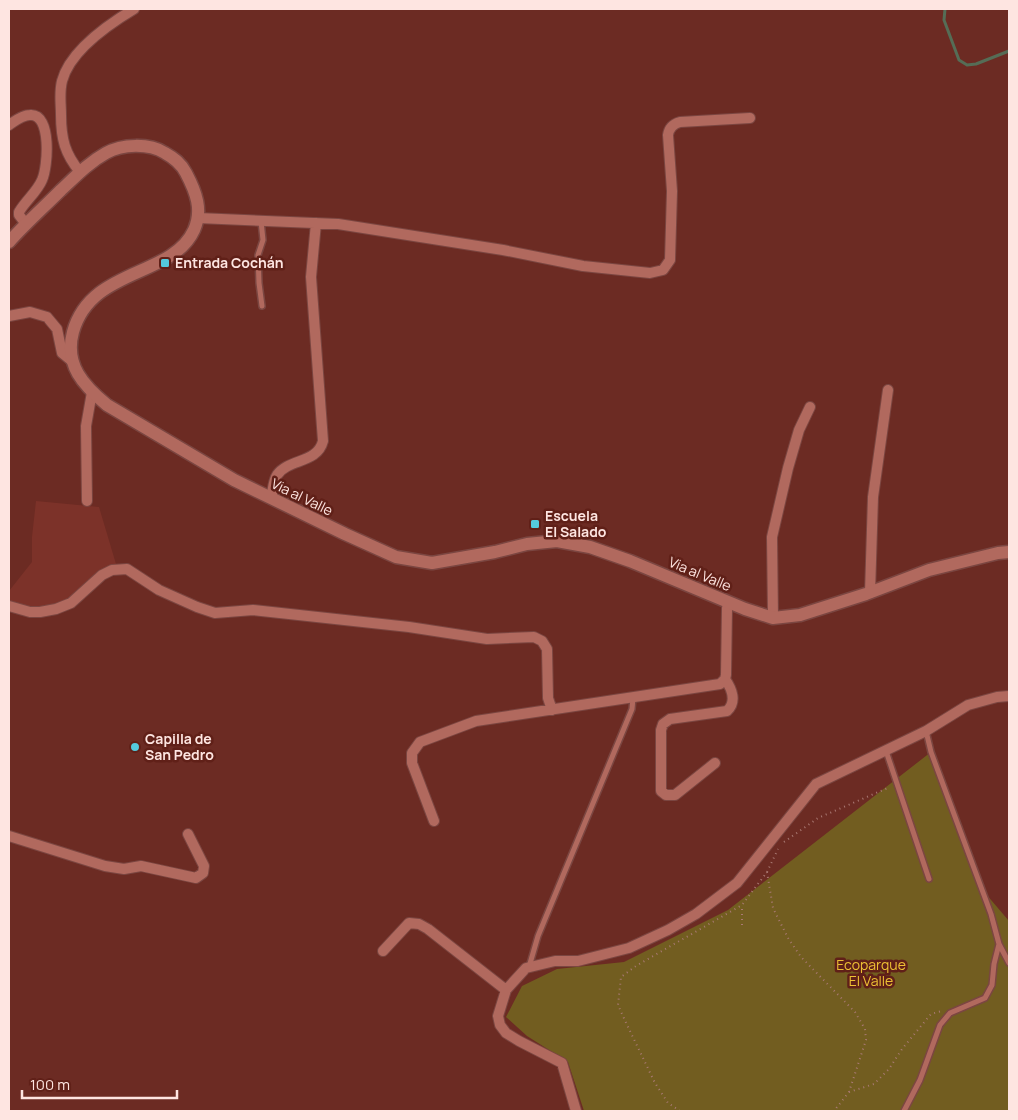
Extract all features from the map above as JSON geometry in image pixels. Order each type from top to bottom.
[{"type":"main road","points":[[9,242],[80,172],[108,152],[132,146],[157,148],[178,161],[185,171],[198,199],[198,218]]},
{"type":"main road","name":"Via al Valle","points":[[198,218],[194,231],[185,245],[172,255],[116,282],[96,295],[81,312],[73,332],[70,352],[78,375],[107,406],[178,448],[234,480],[396,557],[432,563],[496,552],[527,544],[557,541],[590,548],[630,561],[745,610],[774,618],[800,615],[870,593],[929,570],[1009,552]]},
{"type":"street","points":[[80,172],[69,160],[65,148],[61,122],[60,94],[62,81],[66,69],[94,38],[120,17],[134,9]]},
{"type":"street","points":[[9,125],[27,115],[37,116],[42,121],[47,144],[44,177],[40,186],[19,212],[19,215],[26,224]]},
{"type":"street","points":[[198,218],[338,224],[494,249],[583,266],[659,272],[666,268],[670,260],[672,192],[669,129],[674,124],[680,122],[750,118]]},
{"type":"street","points":[[272,498],[275,476],[283,469],[314,456],[321,448],[323,441],[311,278],[316,223]]},
{"type":"street","points":[[9,316],[30,312],[47,317],[57,329],[62,352],[73,362]]},
{"type":"street","points":[[870,593],[873,497],[888,390]]},
{"type":"street","points":[[87,501],[86,426],[92,392]]},
{"type":"street","points":[[774,618],[772,537],[799,430],[810,407]]},
{"type":"street","points":[[9,606],[30,612],[56,609],[71,603],[102,575],[112,570],[127,569],[158,590],[215,613],[253,610],[409,627],[487,638],[534,637],[542,641],[547,649],[548,698],[552,710]]},
{"type":"street","points":[[715,763],[675,795],[666,795],[661,791],[661,730],[663,724],[670,719],[727,711],[731,707],[731,688],[725,679],[727,608],[730,603]]},
{"type":"street","points":[[434,821],[412,763],[412,752],[420,742],[476,721],[717,686],[725,679]]},
{"type":"street","points":[[576,1111],[562,1063],[519,1041],[506,1033],[500,1025],[498,1016],[506,990],[526,968],[555,962],[578,960],[630,948],[668,930],[696,914],[737,883],[816,784],[926,731],[968,705],[1009,696]]},
{"type":"street","points":[[9,836],[105,866],[124,869],[141,866],[196,878],[203,873],[204,866],[188,834]]},
{"type":"street","points":[[383,951],[409,923],[419,924],[506,990]]},
{"type":"lane","points":[[261,221],[263,240],[258,255],[262,306]]},
{"type":"lane","points":[[529,967],[538,936],[632,709],[633,698]]},
{"type":"lane","points":[[926,731],[931,752],[991,914],[999,944],[1009,963]]},
{"type":"lane","points":[[886,751],[929,879]]},
{"type":"lane","points":[[904,1111],[920,1080],[940,1025],[950,1013],[985,998],[992,985],[994,964],[999,944]]},
{"type":"path","points":[[680,1111],[668,1103],[624,1019],[618,1005],[621,977],[636,966],[742,905],[767,872],[780,844],[795,833],[818,818],[897,784]]},
{"type":"path","points":[[767,872],[773,908],[788,938],[801,957],[855,1012],[865,1029],[866,1040],[849,1092],[834,1111]]},
{"type":"path","points":[[742,905],[742,925]]},
{"type":"path","points":[[849,1092],[874,1084],[889,1069],[902,1049],[931,1014],[946,1010],[950,1013]]},
{"type":"shaded area","points":[[36,501],[99,507],[116,564],[76,598],[41,611],[13,603],[9,599],[9,591],[32,562],[32,537]]},
{"type":"green space","name":"Ecoparque El Valle","points":[[931,752],[980,887],[1009,921],[1009,1111],[584,1111],[568,1062],[527,1036],[506,1017],[522,986],[557,969],[624,962],[728,910]]},
{"type":"waterway","points":[[945,9],[944,20],[959,60],[967,65],[976,64],[1009,51]]},
{"type":"place","name":"Entrada Cochán","points":[[165,263]]},
{"type":"place","name":"Escuela El Salado","points":[[535,524]]},
{"type":"place","name":"Capilla de San Pedro","points":[[135,747]]}]
